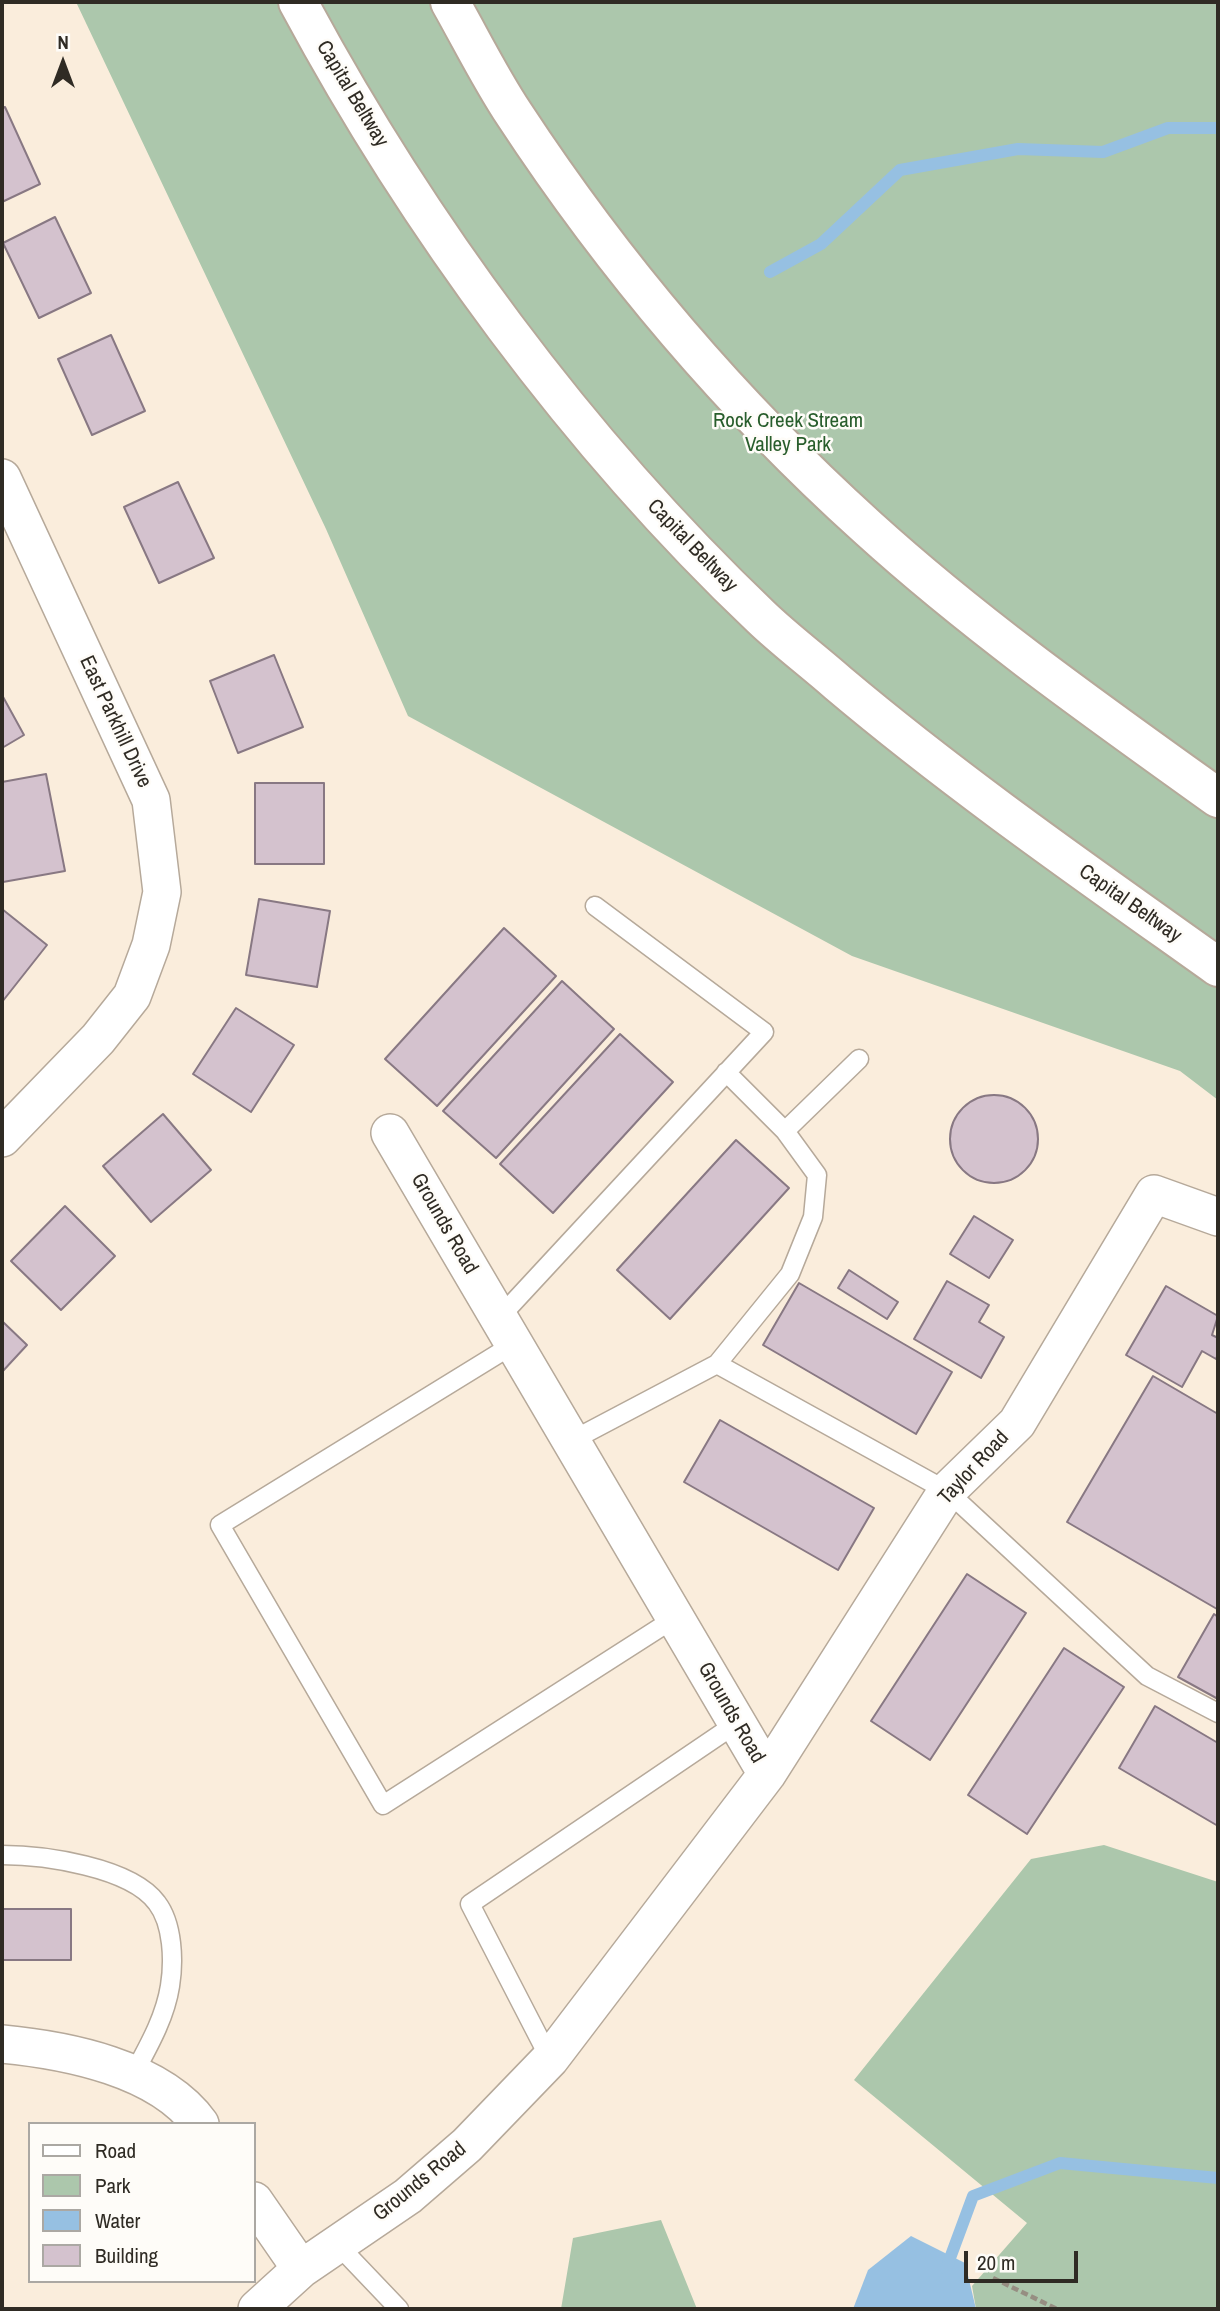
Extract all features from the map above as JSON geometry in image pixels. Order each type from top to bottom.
[{"type":"highway","name":"Capital Beltway","points":[[298,2],[407,184],[508,333],[638,490],[762,618],[895,730],[1076,866],[1218,967]]},
{"type":"highway","points":[[450,2],[513,112],[611,252],[741,404],[867,527],[996,635],[1218,798]]},
{"type":"street","name":"East Parkhill Drive","points":[[2,478],[12,527],[151,800],[162,892],[151,945],[132,996],[98,1040],[2,1138]]},
{"type":"street","name":"Grounds Road","points":[[301,2269],[408,2196],[534,2079],[767,1774],[390,1133]]},
{"type":"street","name":"Taylor Road","points":[[767,1774],[947,1491],[1017,1423],[1154,1194],[1218,1217]]},
{"type":"street","points":[[2,2045],[57,2050],[133,2075],[187,2106],[199,2122]]},
{"type":"street","points":[[256,2204],[301,2269],[257,2309]]},
{"type":"lane","points":[[595,906],[764,1032],[726,1072],[506,1331],[219,1525],[383,1805],[675,1618]]},
{"type":"lane","points":[[785,1132],[859,1059]]},
{"type":"lane","points":[[571,1441],[717,1364],[790,1274],[813,1217],[817,1175],[785,1132],[726,1072]]},
{"type":"lane","points":[[717,1364],[947,1491],[1147,1676],[1218,1713]]},
{"type":"lane","points":[[550,2059],[470,1904],[737,1723]]},
{"type":"lane","points":[[2,1855],[32,1855],[98,1868],[140,1888],[157,1902],[167,1925],[172,1958],[170,1987],[161,2021],[133,2075]]},
{"type":"lane","points":[[337,2244],[399,2309]]},
{"type":"path","points":[[993,2278],[1057,2309]]},
{"type":"green space","name":"Rock Creek Stream Valley Park","points":[[76,2],[1218,2],[1218,1100],[1180,1071],[852,956],[408,716],[326,529]]},
{"type":"green space","points":[[1104,1845],[1218,1882],[1218,2309],[976,2309],[972,2286],[1027,2223],[854,2080],[1031,1859]]},
{"type":"green space","points":[[661,2220],[697,2309],[561,2309],[573,2238]]},
{"type":"water","points":[[911,2236],[965,2263],[976,2309],[853,2309],[868,2270]]},
{"type":"building","points":[[5,107],[40,184],[2,202],[2,108]]},
{"type":"building","points":[[55,217],[91,293],[39,318],[3,243]]},
{"type":"building","points":[[111,335],[145,411],[92,435],[58,359]]},
{"type":"building","points":[[178,482],[214,558],[159,583],[124,507]]},
{"type":"building","points":[[274,655],[303,727],[238,753],[210,681]]},
{"type":"building","points":[[2,695],[24,735],[2,748]]},
{"type":"building","points":[[46,774],[65,871],[3,882],[2,782]]},
{"type":"building","points":[[255,783],[324,783],[324,864],[255,864]]},
{"type":"building","points":[[259,899],[330,911],[317,987],[246,975]]},
{"type":"building","points":[[2,909],[47,945],[2,1002]]},
{"type":"building","points":[[504,928],[556,976],[437,1106],[385,1059]]},
{"type":"building","points":[[562,981],[614,1029],[496,1158],[443,1111]]},
{"type":"building","points":[[236,1008],[294,1045],[251,1112],[193,1074]]},
{"type":"building","points":[[620,1034],[673,1082],[553,1213],[500,1164]]},
{"type":"building","points":[[994,1095],[1011,1098],[1025,1108],[1035,1122],[1038,1139],[1035,1156],[1025,1170],[1011,1180],[994,1183],[977,1180],[963,1170],[953,1156],[950,1139],[953,1122],[963,1108],[977,1098]]},
{"type":"building","points":[[163,1114],[211,1170],[151,1222],[103,1166]]},
{"type":"building","points":[[736,1140],[789,1188],[670,1319],[617,1270]]},
{"type":"building","points":[[65,1206],[115,1256],[61,1310],[11,1261]]},
{"type":"building","points":[[974,1216],[1013,1240],[989,1278],[950,1254]]},
{"type":"building","points":[[849,1270],[898,1302],[887,1319],[838,1288]]},
{"type":"building","points":[[947,1281],[989,1305],[979,1322],[1004,1337],[981,1378],[914,1339]]},
{"type":"building","points":[[799,1283],[952,1372],[916,1434],[763,1345]]},
{"type":"building","points":[[1166,1286],[1218,1316],[1212,1335],[1218,1338],[1216,1359],[1202,1351],[1182,1387],[1126,1355]]},
{"type":"building","points":[[2,1321],[27,1345],[2,1372]]},
{"type":"building","points":[[1153,1376],[1218,1414],[1217,1609],[1067,1522]]},
{"type":"building","points":[[720,1420],[874,1508],[838,1570],[684,1482]]},
{"type":"building","points":[[967,1574],[1026,1613],[930,1760],[871,1721]]},
{"type":"building","points":[[1214,1614],[1218,1617],[1218,1699],[1178,1677]]},
{"type":"building","points":[[1064,1648],[1124,1687],[1027,1834],[968,1795]]},
{"type":"building","points":[[1155,1706],[1218,1743],[1218,1826],[1119,1768]]},
{"type":"building","points":[[2,1909],[71,1909],[71,1960],[2,1960]]},
{"type":"waterway","points":[[770,272],[821,244],[900,170],[1018,149],[1103,152],[1168,128],[1218,128]]},
{"type":"waterway","points":[[946,2269],[973,2196],[1060,2163],[1218,2178]]}]
